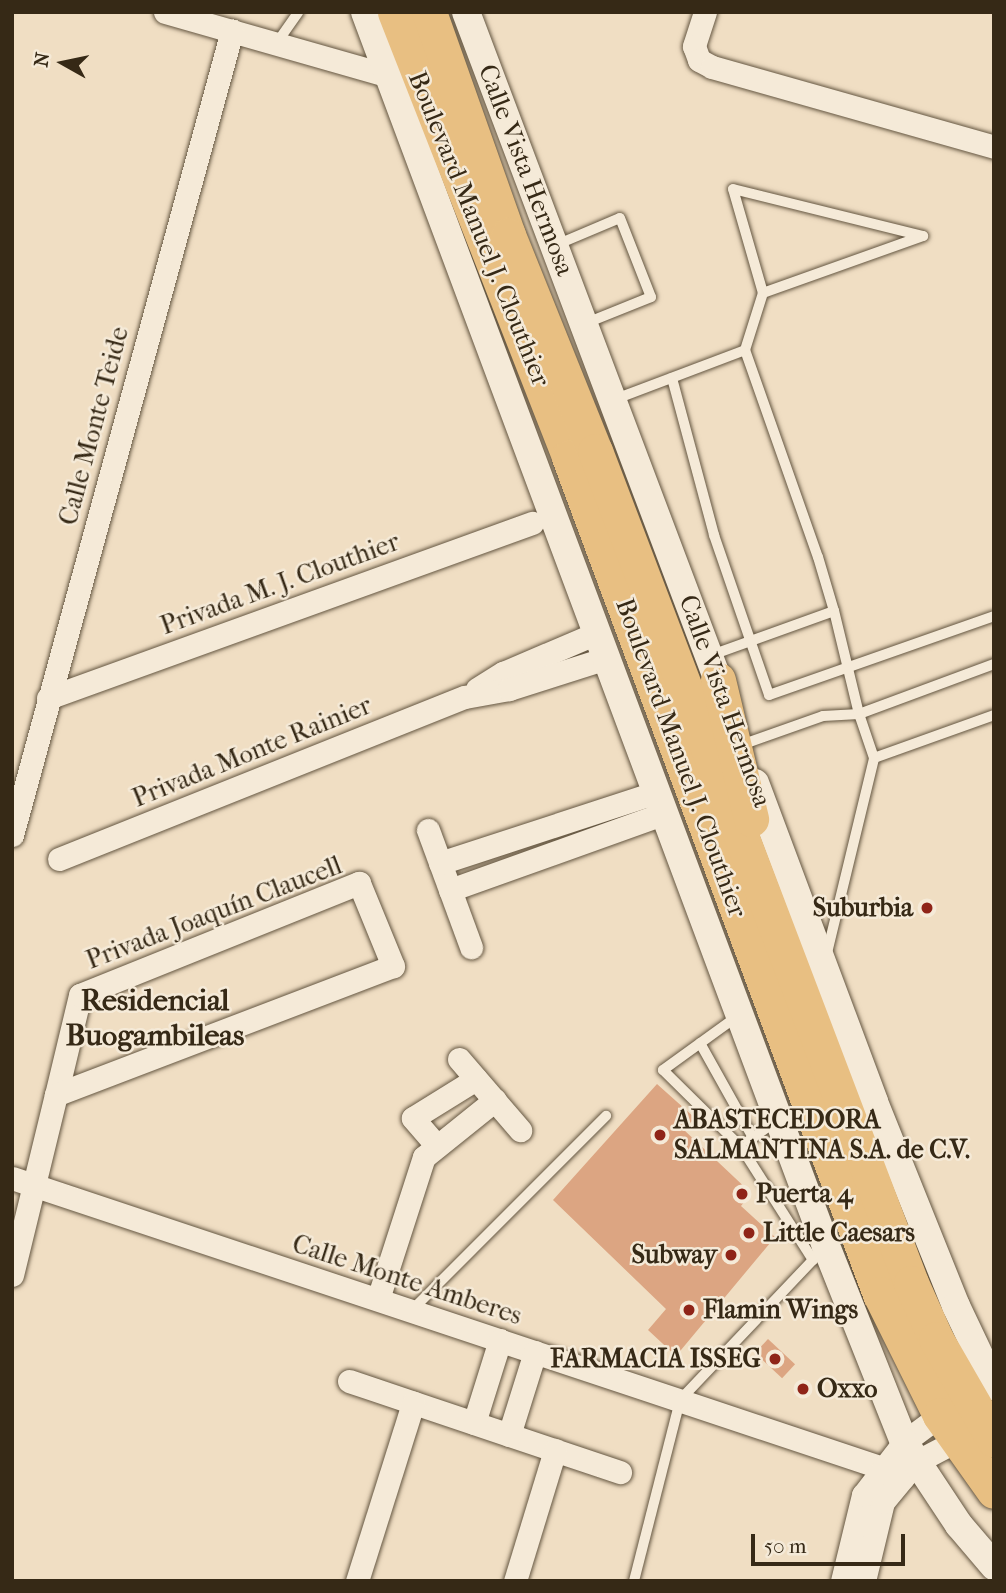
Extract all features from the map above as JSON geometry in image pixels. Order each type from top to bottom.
[{"type":"main road","name":"Boulevard Manuel J. Clouthier","points":[[395,12],[400,67],[569,457],[880,1294],[979,1409]]},
{"type":"main road","name":"Boulevard Manuel J. Clouthier","points":[[434,25],[508,235],[595,451],[764,902],[911,1283],[979,1409],[994,1490]]},
{"type":"main road","points":[[714,668],[749,803],[764,902]]},
{"type":"street","points":[[165,12],[276,44],[400,67]]},
{"type":"street","points":[[365,12],[400,67],[602,645],[778,1119],[819,1253],[901,1463],[994,1566]]},
{"type":"street","points":[[705,12],[694,46],[699,60],[712,67],[994,147]]},
{"type":"street","points":[[400,67],[434,25],[468,13]]},
{"type":"street","name":"Calle Vista Hermosa","points":[[468,13],[884,1128],[956,1306],[979,1409]]},
{"type":"street","name":"Calle Monte Teide","points":[[12,835],[232,31]]},
{"type":"street","name":"Privada M. J. Clouthier","points":[[48,698],[532,523]]},
{"type":"street","name":"Privada Monte Rainier","points":[[59,859],[465,697],[503,673],[602,645]]},
{"type":"street","points":[[440,863],[661,803]]},
{"type":"street","points":[[450,890],[661,803]]},
{"type":"street","points":[[428,830],[471,947]]},
{"type":"street","name":"Privada Joaquín Claucell","points":[[12,1275],[55,1095],[80,995],[359,883],[393,966],[55,1095]]},
{"type":"street","points":[[459,1059],[520,1130]]},
{"type":"street","points":[[437,1146],[413,1118],[476,1079]]},
{"type":"street","points":[[378,1299],[424,1157],[495,1100]]},
{"type":"street","name":"Calle Monte Amberes","points":[[12,1178],[680,1400],[901,1463]]},
{"type":"street","points":[[474,1423],[500,1340]]},
{"type":"street","points":[[509,1435],[535,1352]]},
{"type":"street","points":[[349,1381],[620,1472]]},
{"type":"street","points":[[357,1581],[413,1403]]},
{"type":"street","points":[[842,1581],[863,1495],[901,1463],[979,1409]]},
{"type":"street","points":[[515,1581],[555,1450]]},
{"type":"street","points":[[864,1581],[883,1502],[901,1463]]},
{"type":"lane","points":[[276,44],[298,12]]},
{"type":"lane","points":[[763,293],[923,236],[733,189],[763,293],[744,350],[814,546],[834,611],[859,714],[874,758],[824,967]]},
{"type":"lane","points":[[554,246],[620,218],[651,297],[584,324]]},
{"type":"lane","points":[[612,400],[744,350]]},
{"type":"lane","points":[[672,378],[714,535],[769,695],[994,615]]},
{"type":"lane","points":[[714,668],[750,642],[834,611]]},
{"type":"lane","points":[[741,745],[823,716],[859,714],[994,664]]},
{"type":"lane","points":[[874,758],[994,716]]},
{"type":"lane","points":[[634,1581],[680,1400],[819,1253],[741,1147],[663,1070],[739,1015]]},
{"type":"lane","points":[[700,1043],[753,1138]]},
{"type":"lane","points":[[411,1311],[606,1116]]},
{"type":"lane","points":[[741,1147],[778,1119]]},
{"type":"building","points":[[657,1084],[695,1118],[684,1130],[751,1193],[741,1206],[775,1237],[676,1356],[648,1330],[666,1309],[553,1200]]},
{"type":"building","name":"FARMACIA ISSEG","points":[[768,1339],[795,1364],[782,1378],[755,1353]]},
{"type":"place","name":"Suburbia","points":[[927,908]]},
{"type":"place","name":"ABASTECEDORA SALMANTINA S.A. de C.V.","points":[[660,1135]]},
{"type":"place","name":"Puerta 4","points":[[742,1194]]},
{"type":"place","name":"Little Caesars","points":[[749,1233]]},
{"type":"place","name":"Subway","points":[[731,1255]]},
{"type":"place","name":"Flamin Wings","points":[[689,1310]]},
{"type":"place","name":"FARMACIA ISSEG","points":[[775,1359]]},
{"type":"place","name":"Oxxo","points":[[803,1389]]},
{"type":"district","name":"Residencial Buogambileas","points":[[155,1018]]}]
